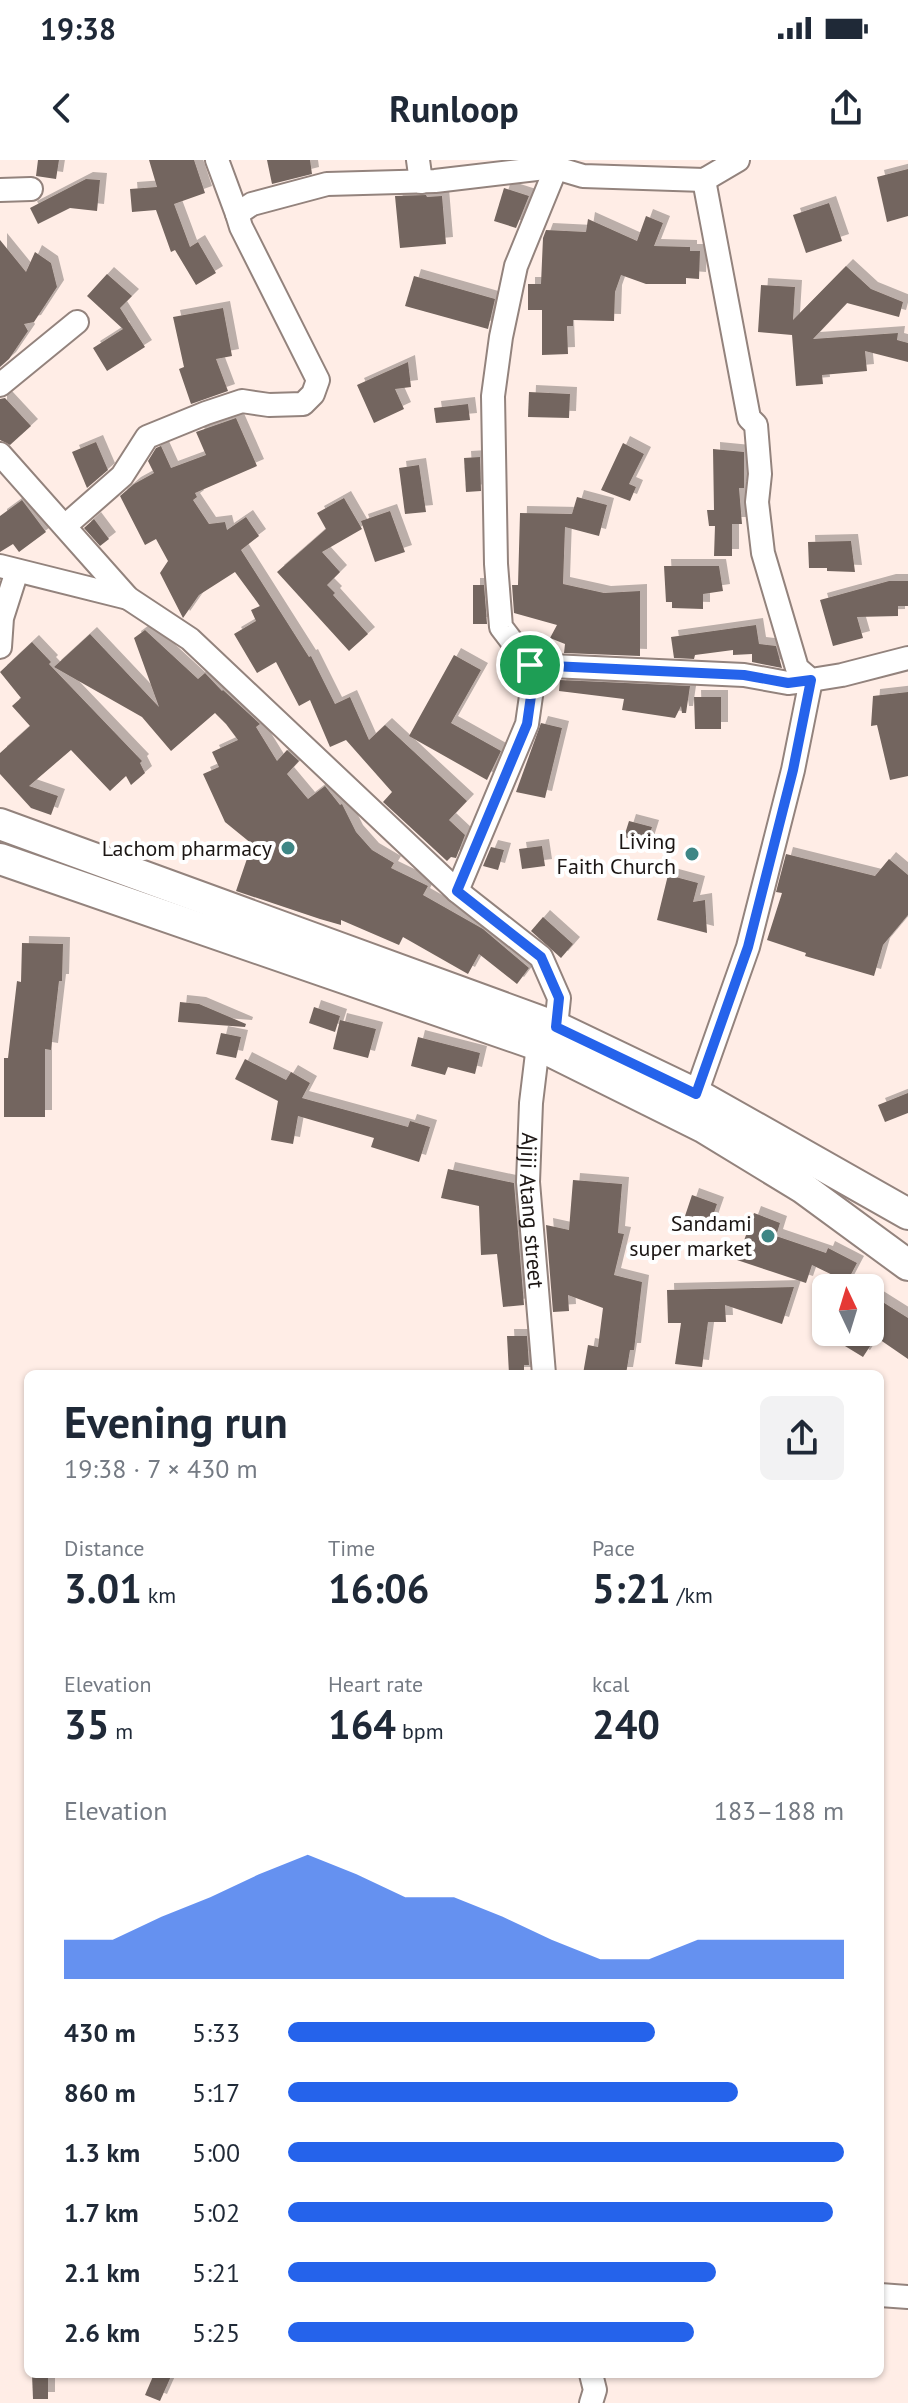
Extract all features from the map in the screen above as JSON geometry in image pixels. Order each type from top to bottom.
[{"type":"main road","points":[[0,824],[696,1094],[908,1214]]},
{"type":"main road","points":[[0,859],[547,1036],[803,1188],[908,1265]]},
{"type":"street","points":[[65,526],[122,476],[147,437],[242,401],[269,405],[303,404],[313,394],[318,380],[241,227],[217,160]]},
{"type":"street","points":[[237,214],[252,204],[327,184],[420,171],[548,165],[583,176],[704,180],[739,160]]},
{"type":"street","points":[[457,891],[527,724],[533,682],[530,665],[501,627],[496,564],[493,396],[501,337],[516,266],[548,165]]},
{"type":"street","points":[[704,180],[749,418],[756,425],[760,474],[757,502],[763,553],[797,668],[811,680]]},
{"type":"street","points":[[0,190],[31,189]]},
{"type":"street","points":[[0,385],[77,322]]},
{"type":"street","points":[[0,454],[128,598]]},
{"type":"street","points":[[0,647],[8,569],[128,598]]},
{"type":"street","name":"Ajiji Atang street","points":[[128,598],[190,639],[457,891],[541,957],[559,998],[531,1103],[528,1182],[544,1370]]},
{"type":"street","points":[[530,665],[744,675],[788,683],[842,675],[908,658]]},
{"type":"street","points":[[696,1094],[748,947],[793,770],[811,680]]},
{"type":"street","points":[[884,2295],[908,2297]]},
{"type":"street","points":[[591,2403],[595,2390],[592,2378]]},
{"type":"building","points":[[38,160],[59,160],[56,179],[36,176]]},
{"type":"building","points":[[149,160],[194,160],[205,193],[174,204],[190,247],[198,242],[216,273],[196,285],[175,250],[171,252],[156,210],[132,212],[130,189],[157,187]]},
{"type":"building","points":[[267,160],[310,160],[312,174],[272,184]]},
{"type":"building","points":[[908,169],[908,216],[887,222],[877,177]]},
{"type":"building","points":[[86,179],[100,180],[97,211],[70,208],[38,224],[30,208]]},
{"type":"building","points":[[504,188],[529,196],[516,228],[494,221]]},
{"type":"building","points":[[395,196],[442,196],[446,244],[400,248]]},
{"type":"building","points":[[829,203],[842,241],[806,253],[793,215]]},
{"type":"building","points":[[646,216],[663,223],[654,246],[690,247],[690,251],[700,251],[699,279],[686,278],[686,284],[646,284],[621,275],[615,292],[614,321],[573,320],[573,326],[567,326],[568,354],[542,355],[542,310],[528,310],[528,284],[541,284],[546,230],[586,232],[588,219],[637,241]]},
{"type":"building","points":[[0,240],[26,272],[35,252],[51,263],[57,287],[34,322],[24,324],[28,331],[0,367]]},
{"type":"building","points":[[846,266],[871,289],[903,302],[899,317],[847,303],[813,339],[898,333],[897,340],[908,343],[908,362],[865,351],[867,371],[822,375],[823,384],[796,386],[792,335],[758,332],[761,285],[795,287],[793,320]]},
{"type":"building","points":[[107,274],[132,296],[120,308],[145,347],[107,371],[93,348],[123,329],[87,296]]},
{"type":"building","points":[[414,276],[495,299],[488,329],[405,306]]},
{"type":"building","points":[[223,308],[232,356],[216,359],[228,391],[191,404],[179,369],[184,367],[173,317]]},
{"type":"building","points":[[408,362],[411,387],[395,389],[404,409],[374,423],[357,385]]},
{"type":"building","points":[[529,392],[570,394],[569,418],[528,417]]},
{"type":"building","points":[[5,398],[31,426],[10,445],[0,440],[0,399]]},
{"type":"building","points":[[468,404],[470,420],[436,423],[434,408]]},
{"type":"building","points":[[236,418],[257,466],[195,493],[197,497],[193,500],[209,524],[225,522],[227,530],[246,517],[259,536],[241,550],[311,656],[335,704],[350,697],[369,740],[385,725],[467,801],[449,820],[465,835],[456,858],[451,857],[447,861],[383,802],[392,792],[346,740],[330,747],[310,700],[299,706],[276,662],[257,673],[234,634],[256,621],[251,610],[260,606],[235,572],[199,595],[183,618],[160,573],[168,561],[156,539],[145,545],[120,496],[154,473],[148,461],[156,448],[161,446],[171,468],[206,455],[196,432]]},
{"type":"building","points":[[96,442],[108,470],[87,488],[72,452]]},
{"type":"building","points":[[623,443],[644,454],[629,484],[636,487],[630,501],[601,490]]},
{"type":"building","points":[[713,449],[744,452],[744,488],[739,488],[742,524],[732,524],[732,556],[714,556],[715,526],[709,526],[707,510],[714,510]]},
{"type":"building","points":[[480,457],[481,491],[466,492],[464,458]]},
{"type":"building","points":[[419,465],[426,512],[405,514],[399,468]]},
{"type":"building","points":[[577,497],[607,505],[599,536],[565,527],[563,584],[604,593],[640,591],[640,656],[564,653],[565,644],[550,638],[557,625],[514,613],[512,585],[518,585],[520,513],[572,514]]},
{"type":"building","points":[[344,498],[362,529],[322,552],[340,572],[327,585],[368,634],[349,651],[277,572],[326,529],[317,513]]},
{"type":"building","points":[[22,500],[46,532],[19,552],[13,544],[0,552],[0,516]]},
{"type":"building","points":[[390,511],[405,552],[375,562],[361,521]]},
{"type":"building","points":[[94,519],[109,539],[100,546],[84,528]]},
{"type":"building","points":[[851,541],[855,572],[809,568],[808,542]]},
{"type":"building","points":[[664,566],[719,566],[723,591],[703,594],[703,609],[672,608],[672,602],[666,602]]},
{"type":"building","points":[[889,581],[908,581],[908,606],[898,606],[898,616],[857,617],[863,638],[833,646],[820,600]]},
{"type":"building","points":[[473,585],[484,585],[487,624],[473,624]]},
{"type":"building","points":[[756,625],[759,644],[776,646],[782,668],[752,662],[752,654],[733,655],[733,650],[695,655],[694,659],[674,658],[671,637]]},
{"type":"building","points":[[145,630],[198,679],[205,673],[260,724],[256,727],[277,761],[287,750],[299,761],[287,774],[308,799],[325,786],[342,804],[356,832],[372,850],[394,863],[391,868],[428,886],[423,895],[483,929],[529,968],[517,984],[479,954],[468,974],[403,937],[399,945],[341,920],[341,925],[236,891],[252,844],[225,822],[203,774],[219,767],[212,752],[238,740],[226,724],[215,713],[171,751],[142,717],[54,667],[90,634],[159,707],[134,638]]},
{"type":"building","points":[[32,642],[51,662],[49,664],[142,761],[140,763],[145,773],[131,785],[126,776],[110,791],[71,750],[29,786],[58,796],[51,815],[31,808],[0,774],[0,753],[30,726],[12,706],[21,698],[0,672]]},
{"type":"building","points":[[454,655],[481,670],[451,723],[501,751],[487,780],[409,736]]},
{"type":"building","points":[[560,680],[690,686],[686,713],[682,713],[681,706],[675,718],[622,710],[624,699],[559,691]]},
{"type":"building","points":[[908,692],[908,776],[890,780],[877,725],[871,726],[873,696]]},
{"type":"building","points":[[694,697],[721,697],[721,729],[695,729]]},
{"type":"building","points":[[541,723],[562,728],[545,798],[516,792]]},
{"type":"building","points":[[629,821],[652,827],[647,843],[624,837]]},
{"type":"building","points":[[542,846],[545,866],[522,869],[519,849]]},
{"type":"building","points":[[491,847],[504,850],[498,870],[483,866]]},
{"type":"building","points":[[786,854],[875,876],[889,859],[908,875],[908,915],[883,945],[874,976],[805,956],[806,953],[767,940],[782,893],[776,892]]},
{"type":"building","points":[[668,875],[698,883],[693,902],[705,900],[707,933],[657,920]]},
{"type":"building","points":[[543,917],[573,944],[561,958],[531,931]]},
{"type":"building","points":[[22,943],[63,944],[62,981],[59,981],[51,1050],[45,1049],[45,1117],[4,1117],[4,1058],[8,1058],[17,981],[21,982]]},
{"type":"building","points":[[180,1002],[199,1004],[246,1024],[245,1027],[178,1022]]},
{"type":"building","points":[[314,1007],[340,1016],[335,1032],[309,1023]]},
{"type":"building","points":[[340,1020],[376,1029],[368,1058],[333,1049]]},
{"type":"building","points":[[221,1033],[241,1037],[236,1058],[216,1054]]},
{"type":"building","points":[[418,1037],[480,1053],[475,1074],[448,1067],[445,1075],[411,1066]]},
{"type":"building","points":[[245,1059],[286,1080],[291,1072],[310,1083],[302,1098],[408,1127],[410,1121],[430,1127],[419,1162],[371,1147],[374,1138],[298,1116],[293,1144],[271,1140],[278,1101],[235,1079]]},
{"type":"building","points":[[908,1093],[908,1113],[885,1122],[878,1105]]},
{"type":"building","points":[[448,1169],[514,1183],[524,1305],[503,1307],[497,1254],[481,1255],[479,1206],[441,1198]]},
{"type":"building","points":[[573,1180],[622,1184],[618,1233],[624,1234],[614,1275],[642,1282],[634,1350],[630,1350],[627,1370],[584,1370],[588,1345],[598,1347],[603,1308],[568,1295],[569,1311],[553,1312],[546,1225],[569,1230]]},
{"type":"building","points":[[692,1195],[717,1204],[709,1227],[684,1219]]},
{"type":"building","points":[[754,1213],[780,1223],[776,1236],[826,1253],[828,1248],[857,1263],[851,1274],[831,1274],[812,1265],[806,1283],[737,1260]]},
{"type":"building","points":[[794,1287],[782,1324],[725,1305],[726,1322],[708,1322],[702,1367],[675,1364],[681,1323],[668,1323],[667,1290]]},
{"type":"building","points":[[884,1303],[908,1318],[908,1359],[884,1342]]},
{"type":"building","points":[[507,1336],[527,1336],[529,1365],[524,1365],[524,1370],[509,1370]]},
{"type":"building","points":[[845,1346],[870,1346],[863,1357]]},
{"type":"building","points":[[32,2378],[48,2378],[48,2399],[33,2399]]},
{"type":"building","points":[[152,2378],[170,2378],[160,2401],[145,2395]]},
{"type":"place","name":"Lachom pharmacy","points":[[288,848]]},
{"type":"place","name":"Living Faith Church","points":[[692,854]]},
{"type":"place","name":"Sandami super market","points":[[768,1236]]},
{"type":"route","points":[[530,665],[744,675],[788,683],[811,680],[793,770],[748,947],[696,1094],[556,1027],[559,998],[541,957],[457,891],[527,724],[533,682],[530,665]]}]
